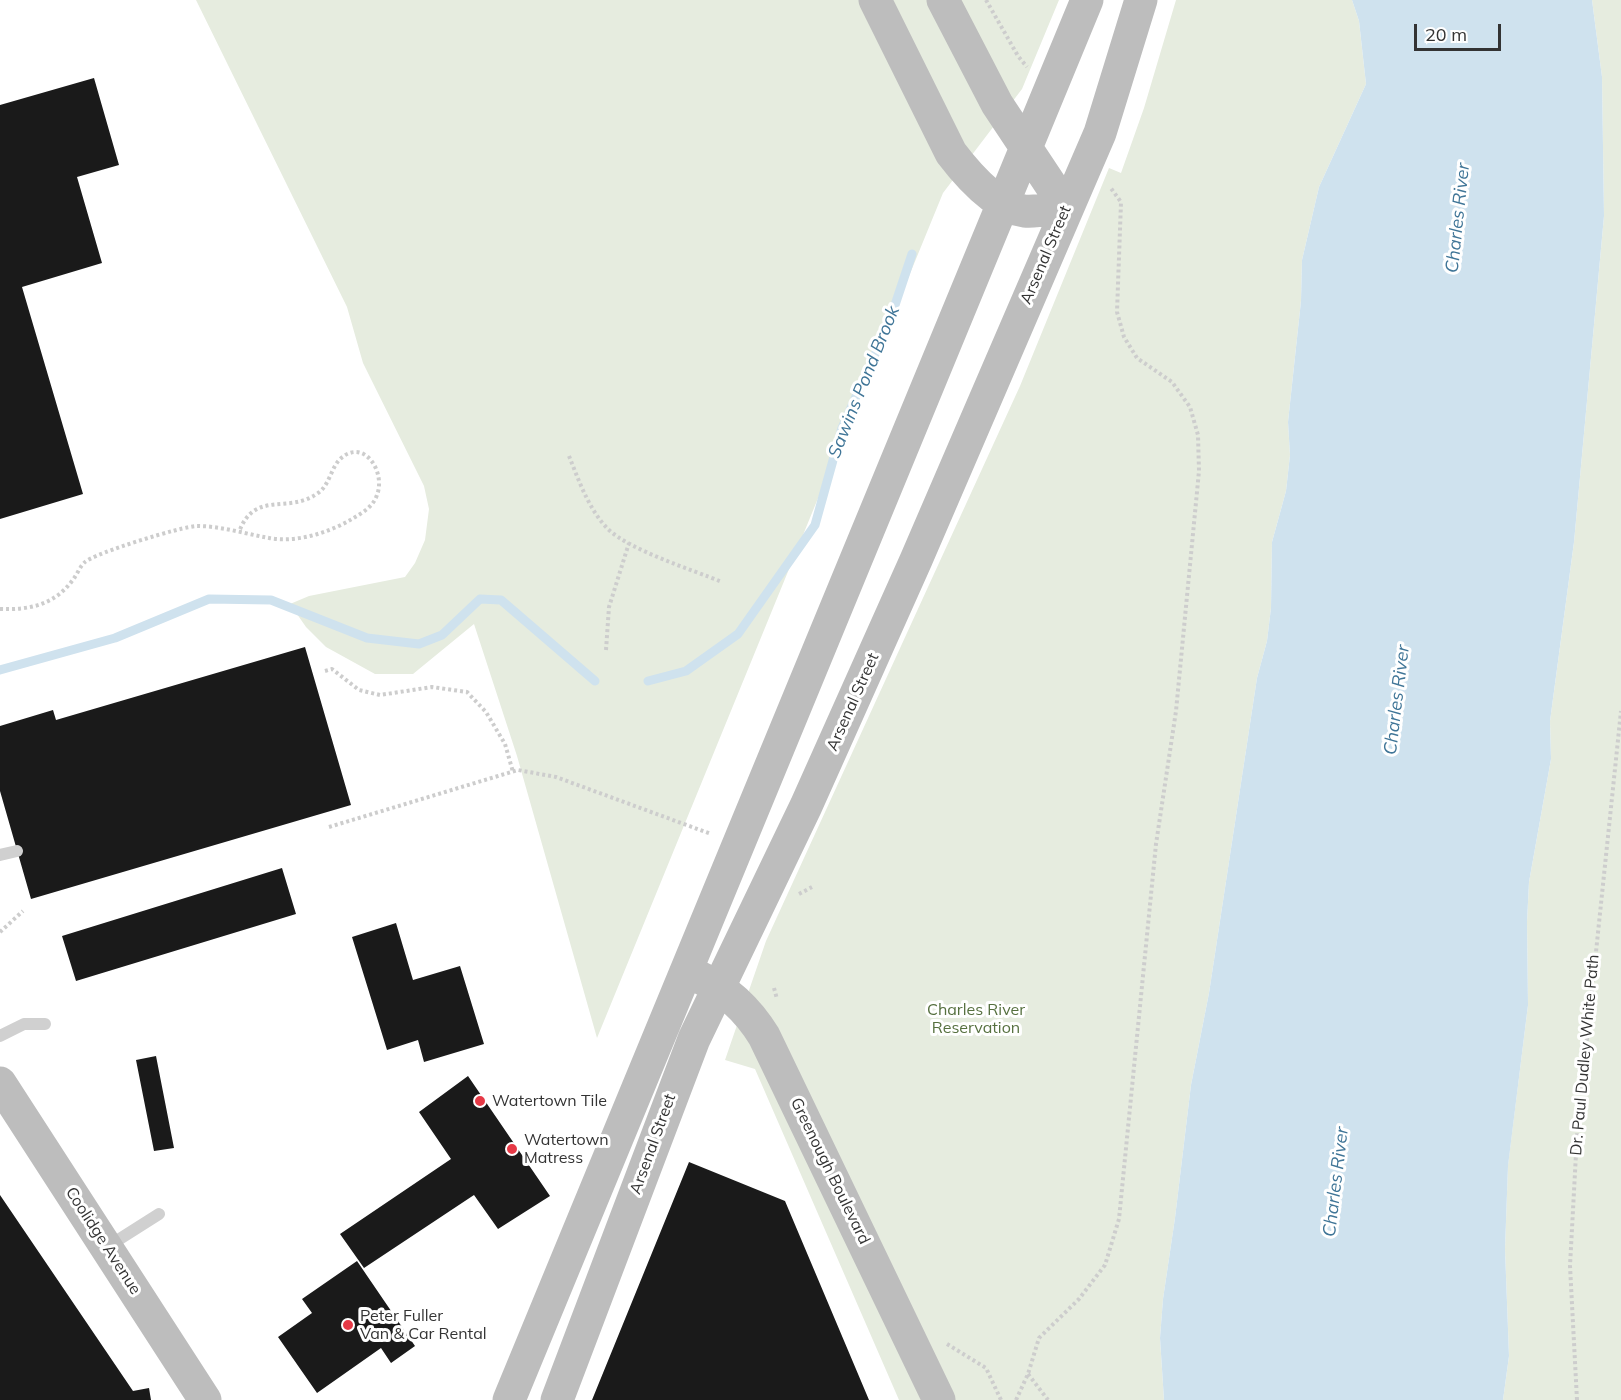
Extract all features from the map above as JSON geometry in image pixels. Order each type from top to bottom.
[{"type":"main road","points":[[875,0],[951,153],[971,176],[1005,203],[1024,211],[1066,208]]},
{"type":"main road","points":[[943,0],[997,104],[1026,152],[1066,208]]},
{"type":"main road","name":"Arsenal Street","points":[[509,1400],[1087,0]]},
{"type":"main road","name":"Arsenal Street","points":[[557,1400],[673,1090],[718,987],[793,835],[889,621],[1106,116],[1142,0]]},
{"type":"main road","name":"Greenough Boulevard","points":[[687,971],[718,987],[745,1009],[768,1044],[939,1400]]},
{"type":"main road","name":"Coolidge Avenue","points":[[0,1083],[205,1400]]},
{"type":"lane","points":[[0,855],[17,851]]},
{"type":"lane","points":[[0,1036],[24,1024],[45,1024]]},
{"type":"lane","points":[[107,1247],[159,1214]]},
{"type":"path","points":[[986,0],[1018,56],[1024,62]]},
{"type":"path","points":[[1016,1400],[1028,1374],[1039,1338],[1078,1299],[1105,1265],[1119,1219],[1156,844],[1176,711],[1199,471],[1198,435],[1190,407],[1172,382],[1137,358],[1124,337],[1117,312],[1121,202],[1111,187]]},
{"type":"path","points":[[0,609],[18,610],[42,605],[59,595],[85,562],[101,554],[196,526],[272,538],[297,538],[337,528],[375,502],[380,487],[380,472],[372,460],[362,454],[352,453],[341,458],[320,492],[303,500],[256,508],[245,517],[240,532]]},
{"type":"path","points":[[569,456],[593,509],[610,531],[629,543],[722,582]]},
{"type":"path","points":[[606,650],[609,607],[629,543]]},
{"type":"path","points":[[325,671],[332,669],[359,690],[380,695],[432,687],[467,692],[486,712],[504,744],[513,772]]},
{"type":"path","name":"Dr. Paul Dudley White Path","points":[[1577,1400],[1570,1266],[1578,1135],[1597,926],[1621,711]]},
{"type":"path","points":[[329,827],[513,772],[556,777],[711,834]]},
{"type":"path","points":[[0,932],[23,911]]},
{"type":"path","points":[[1028,1374],[1048,1400]]},
{"type":"green space","points":[[196,0],[1059,0],[1022,89],[943,193],[597,1038],[517,756],[474,624],[413,674],[375,674],[326,647],[306,627],[290,604],[309,596],[405,577],[415,563],[425,540],[429,509],[424,486],[363,363],[347,307]]},
{"type":"green space","name":"Charles River Reservation","points":[[1176,0],[1352,0],[1359,21],[1366,84],[1319,187],[1302,260],[1301,301],[1288,422],[1290,455],[1286,491],[1272,542],[1271,608],[1267,641],[1257,678],[1209,993],[1191,1085],[1163,1299],[1160,1338],[1164,1400],[899,1400],[755,1069],[725,1060],[766,941],[1020,386],[1109,168],[1121,173],[1144,108]]},
{"type":"green space","points":[[1592,0],[1621,0],[1621,1400],[1503,1400],[1509,1356],[1505,1249],[1508,1165],[1528,1005],[1529,882],[1551,759],[1550,721],[1574,542],[1604,216],[1602,77]]},
{"type":"water","name":"Charles River","points":[[1352,0],[1592,0],[1602,77],[1604,216],[1574,542],[1550,721],[1551,759],[1529,882],[1528,1005],[1508,1166],[1505,1249],[1509,1356],[1503,1400],[1164,1400],[1160,1338],[1163,1299],[1191,1085],[1209,993],[1257,678],[1267,641],[1271,608],[1272,542],[1286,491],[1290,455],[1288,422],[1301,301],[1302,260],[1319,187],[1366,84],[1359,21]]},
{"type":"building","points":[[94,78],[119,165],[77,177],[102,263],[22,287],[83,494],[0,519],[0,105]]},
{"type":"building","points":[[305,647],[351,805],[31,899],[0,791],[0,726],[53,710],[56,720]]},
{"type":"building","points":[[282,868],[296,914],[76,981],[62,936]]},
{"type":"building","points":[[396,923],[413,980],[460,966],[484,1044],[424,1062],[418,1040],[387,1050],[352,937]]},
{"type":"building","points":[[156,1056],[174,1148],[154,1151],[136,1060]]},
{"type":"building","points":[[468,1076],[550,1196],[498,1229],[474,1195],[364,1268],[340,1234],[451,1159],[419,1112]]},
{"type":"building","points":[[689,1162],[785,1201],[869,1400],[592,1400]]},
{"type":"building","points":[[0,1195],[133,1391],[149,1388],[151,1400],[0,1400]]},
{"type":"building","name":"Peter Fuller Van & Car Rental","points":[[357,1261],[415,1346],[391,1363],[381,1348],[317,1393],[278,1337],[312,1313],[302,1299]]},
{"type":"waterway","name":"Sawins Pond Brook","points":[[648,681],[686,671],[738,634],[815,525],[842,428],[889,323],[912,254]]},
{"type":"waterway","name":"Sawins Pond Brook","points":[[0,670],[115,638],[209,599],[271,600],[367,638],[419,644],[442,635],[480,599],[501,600],[595,681]]},
{"type":"place","name":"Watertown Tile","points":[[480,1101]]},
{"type":"place","name":"Watertown Matress","points":[[512,1149]]},
{"type":"place","name":"Peter Fuller Van & Car Rental","points":[[348,1325]]}]
